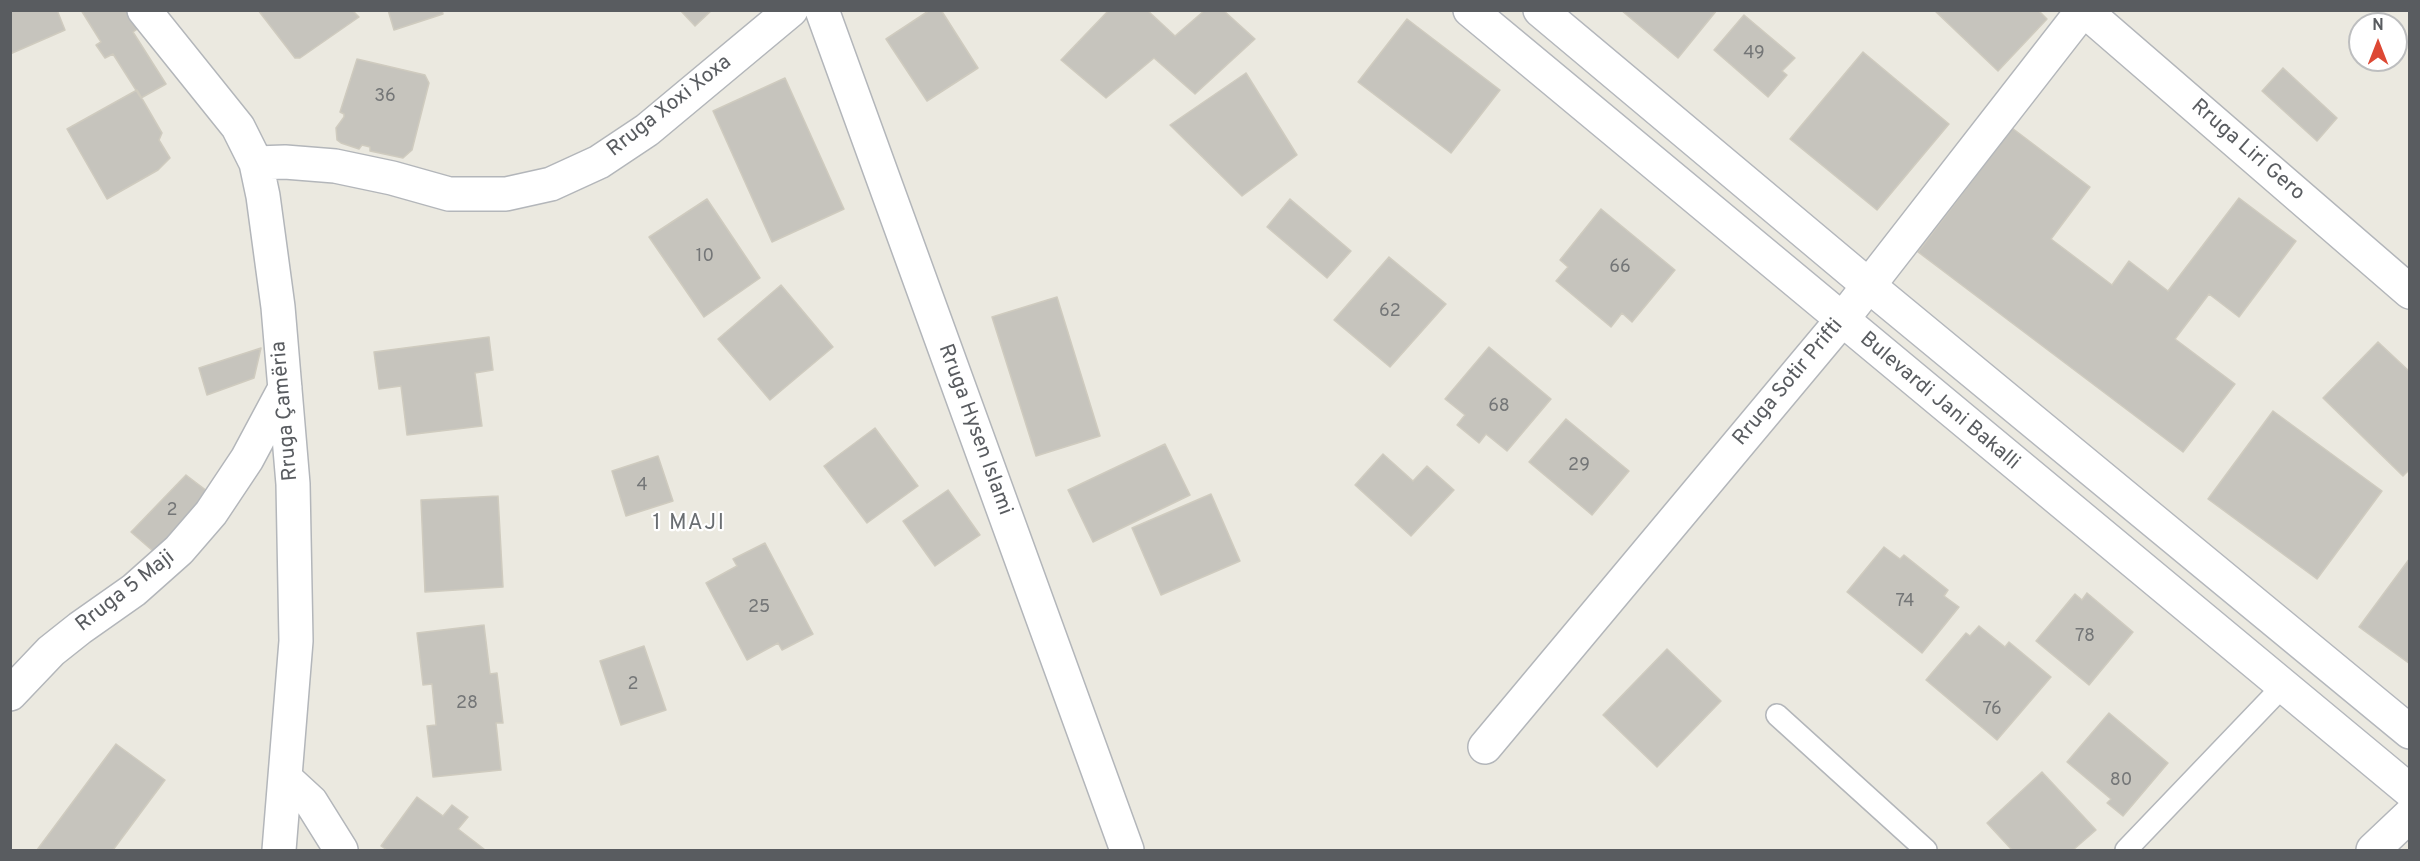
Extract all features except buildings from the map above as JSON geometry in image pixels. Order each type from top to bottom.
[{"type":"street","name":"Rruga Çamëria","points":[[144,10],[238,127],[256,163],[271,254],[293,484],[296,641],[279,850]]},
{"type":"street","name":"Rruga Xoxi Xoxa","points":[[256,163],[285,162],[335,166],[392,178],[449,194],[506,194],[551,184],[599,162],[647,130],[791,10]]},
{"type":"street","name":"Rruga Hysen Islami","points":[[822,10],[1126,850]]},
{"type":"street","name":"Bulevardi Jani Bakalli","points":[[1470,10],[1841,321],[2409,791]]},
{"type":"street","points":[[1540,10],[1868,285],[2409,732]]},
{"type":"street","name":"Rruga Sotir Prifti","points":[[1485,747],[1841,321],[2084,10]]},
{"type":"street","name":"Rruga Liri Gero","points":[[2084,10],[2409,292]]},
{"type":"street","name":"Rruga 5 Maji","points":[[10,694],[51,651],[134,591],[179,550],[210,513],[247,459],[285,388]]},
{"type":"street","points":[[286,779],[311,802],[341,850]]},
{"type":"street","points":[[2373,850],[2409,815]]},
{"type":"lane","points":[[2126,850],[2283,686]]},
{"type":"lane","points":[[1777,716],[1926,850]]},
{"type":"district","name":"1 MAJI","points":[[689,525]]}]
